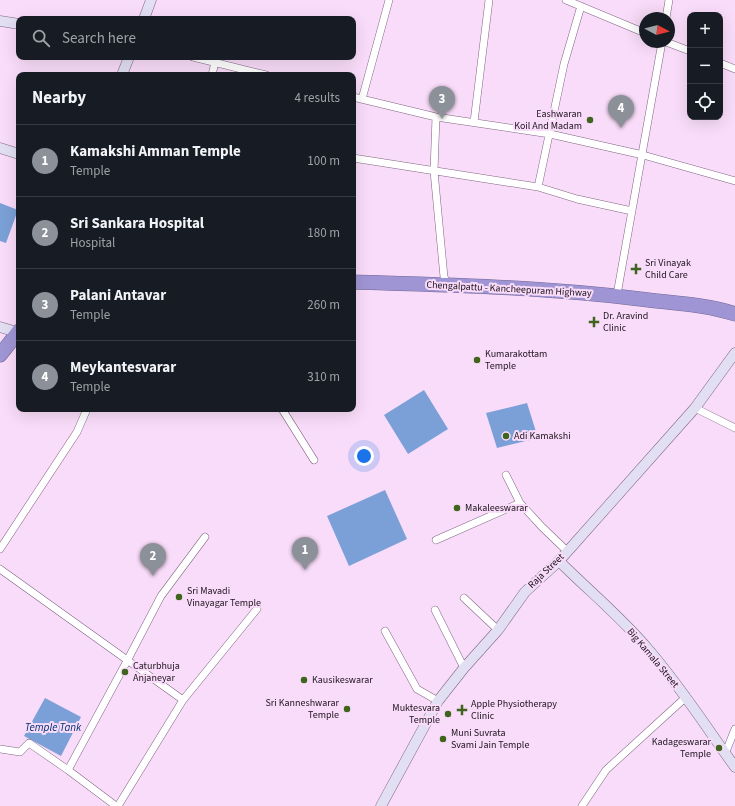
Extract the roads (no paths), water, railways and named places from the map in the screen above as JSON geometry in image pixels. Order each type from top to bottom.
[{"type":"highway","points":[[356,274],[447,281],[618,289],[708,298],[735,305]]},
{"type":"highway","name":"Chengalpattu - Kancheepuram Highway","points":[[356,282],[447,281],[530,288],[617,296],[712,308],[735,314]]},
{"type":"highway","points":[[0,342],[13,328]]},
{"type":"highway","points":[[0,355],[13,328]]},
{"type":"main road","points":[[145,16],[151,0]]},
{"type":"main road","points":[[0,21],[16,24]]},
{"type":"main road","points":[[123,72],[128,60]]},
{"type":"main road","points":[[0,148],[16,153]]},
{"type":"main road","name":"Raja Street","points":[[381,806],[438,702],[464,668],[498,630],[525,592],[559,561],[695,408],[735,353]]},
{"type":"main road","name":"Big Kamala Street","points":[[559,561],[620,619],[647,648],[735,767]]},
{"type":"street","points":[[362,99],[389,0]]},
{"type":"street","points":[[474,122],[489,0]]},
{"type":"street","points":[[566,0],[639,30]]},
{"type":"street","points":[[667,12],[668,0]]},
{"type":"street","points":[[538,186],[564,64],[581,6]]},
{"type":"street","points":[[675,45],[687,50]]},
{"type":"street","points":[[618,289],[661,48]]},
{"type":"street","points":[[206,60],[254,72]]},
{"type":"street","points":[[213,72],[215,62]]},
{"type":"street","points":[[723,64],[735,69]]},
{"type":"street","points":[[356,98],[436,117],[550,134],[643,154],[735,181]]},
{"type":"street","points":[[436,117],[434,171],[447,281]]},
{"type":"street","points":[[356,158],[538,186],[577,199],[632,211]]},
{"type":"street","points":[[695,408],[735,428]]},
{"type":"street","points":[[0,549],[77,432],[86,412]]},
{"type":"street","points":[[284,412],[314,460]]},
{"type":"street","points":[[506,475],[520,503],[567,551]]},
{"type":"street","points":[[436,540],[520,503]]},
{"type":"street","points":[[68,770],[161,596],[204,537]]},
{"type":"street","points":[[0,569],[183,700]]},
{"type":"street","points":[[464,598],[498,630]]},
{"type":"street","points":[[0,749],[20,752],[29,743],[117,806],[183,700],[257,609]]},
{"type":"street","points":[[435,610],[464,668]]},
{"type":"street","points":[[385,631],[417,689],[438,702]]},
{"type":"street","points":[[582,806],[606,770],[685,698]]},
{"type":"street","points":[[725,754],[735,729]]},
{"type":"water","points":[[0,203],[16,209],[16,216],[6,243],[0,241]]},
{"type":"water","points":[[424,390],[448,429],[408,454],[384,415]]},
{"type":"water","points":[[527,403],[538,438],[497,448],[486,413]]},
{"type":"water","points":[[385,490],[407,539],[349,566],[327,516]]},
{"type":"water","name":"Temple Tank","points":[[45,698],[81,717],[61,756],[24,736]]},
{"type":"place","name":"Palani Antavar","points":[[442,119]]},
{"type":"place","name":"Eashwaran Koil And Madam","points":[[590,120]]},
{"type":"place","name":"Meykantesvarar","points":[[621,128]]},
{"type":"place","name":"Sri Vinayak Child Care","points":[[636,269]]},
{"type":"place","name":"Dr. Aravind Clinic","points":[[594,322]]},
{"type":"place","name":"Kumarakottam Temple","points":[[477,360]]},
{"type":"place","name":"Adi Kamakshi","points":[[506,436]]},
{"type":"place","name":"Makaleeswarar","points":[[457,508]]},
{"type":"place","name":"Kamakshi Amman Temple","points":[[305,570]]},
{"type":"place","name":"Sri Sankara Hospital","points":[[153,576]]},
{"type":"place","name":"Sri Mavadi Vinayagar Temple","points":[[179,597]]},
{"type":"place","name":"Caturbhuja Anjaneyar","points":[[125,672]]},
{"type":"place","name":"Kausikeswarar","points":[[304,680]]},
{"type":"place","name":"Sri Kanneshwarar Temple","points":[[347,709]]},
{"type":"place","name":"Apple Physiotherapy Clinic","points":[[462,710]]},
{"type":"place","name":"Muktesvara Temple","points":[[448,714]]},
{"type":"place","name":"Muni Suvrata Svami Jain Temple","points":[[443,739]]},
{"type":"place","name":"Kadageswarar Temple","points":[[719,748]]}]
